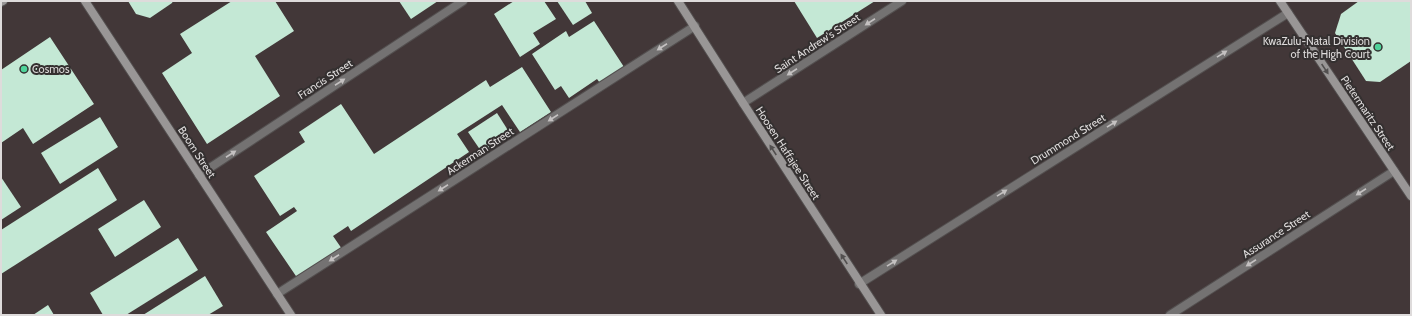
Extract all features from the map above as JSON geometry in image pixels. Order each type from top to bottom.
[{"type":"street","name":"Boom Street","points":[[86,1],[291,315]]},
{"type":"street","name":"Francis Street","points":[[199,175],[463,1]]},
{"type":"street","name":"Hoosen Haffajee Street","points":[[678,1],[881,315]]},
{"type":"street","name":"Saint Andrew's Street","points":[[743,103],[902,1]]},
{"type":"street","name":"Pietermaritz Street","points":[[1280,1],[1411,196]]},
{"type":"street","name":"Drummond Street","points":[[860,284],[1288,13]]},
{"type":"street","name":"Ackerman Street","points":[[277,294],[695,26]]},
{"type":"street","name":"Assurance Street","points":[[1170,315],[1394,171]]},
{"type":"shaded area","points":[[1,1],[1411,1],[1411,315],[1,315]]},
{"type":"building","points":[[128,1],[173,1],[150,18],[136,14]]},
{"type":"building","points":[[232,1],[275,1],[294,31],[255,56],[280,96],[207,144],[162,73],[192,53],[180,34]]},
{"type":"building","points":[[399,1],[438,1],[411,19]]},
{"type":"building","points":[[514,1],[544,1],[556,19],[533,33],[540,44],[520,57],[494,14]]},
{"type":"building","points":[[557,1],[585,1],[592,13],[573,25]]},
{"type":"building","points":[[794,1],[875,1],[817,38]]},
{"type":"building","name":"KwaZulu-Natal Division of the High Court","points":[[1359,1],[1411,1],[1411,61],[1380,82],[1366,81],[1335,33],[1341,14]]},
{"type":"building","points":[[594,21],[624,67],[600,83],[597,79],[569,98],[561,86],[555,90],[532,54],[566,31],[569,37]]},
{"type":"building","points":[[50,37],[94,104],[33,144],[23,128],[1,143],[1,70]]},
{"type":"building","points":[[522,67],[551,112],[520,132],[502,105],[457,134],[469,152],[351,231],[348,226],[333,236],[342,249],[298,279],[266,232],[297,211],[294,207],[280,216],[254,176],[305,142],[299,132],[341,104],[374,154],[486,80],[490,87]]},
{"type":"building","points":[[497,113],[511,135],[483,154],[468,132]]},
{"type":"building","points":[[100,117],[118,147],[60,184],[41,153]]},
{"type":"building","points":[[98,168],[117,200],[1,274],[1,230]]},
{"type":"building","points":[[1,177],[21,207],[1,220]]},
{"type":"building","points":[[144,200],[161,227],[115,257],[98,229]]},
{"type":"building","points":[[178,238],[198,270],[126,315],[103,315],[90,293]]},
{"type":"building","points":[[205,276],[223,306],[208,315],[143,315]]},
{"type":"building","points":[[48,305],[54,315],[33,315]]},
{"type":"place","name":"KwaZulu-Natal Division of the High Court","points":[[1378,47]]},
{"type":"place","name":"Cosmos","points":[[24,69]]}]
